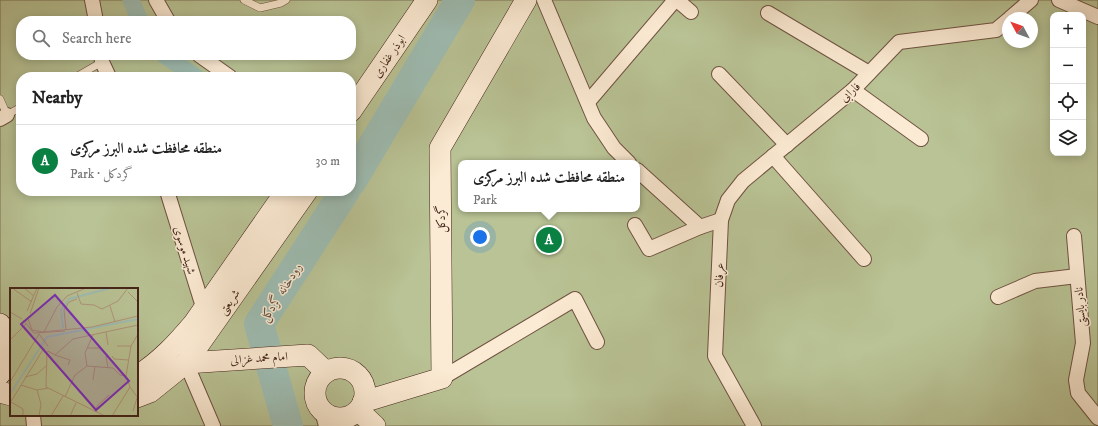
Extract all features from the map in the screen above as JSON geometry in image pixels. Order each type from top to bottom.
[{"type":"street","points":[[92,0],[95,16]]},
{"type":"street","points":[[156,0],[165,16]]},
{"type":"street","name":"ابوذر غفاری","points":[[356,104],[427,0]]},
{"type":"street","name":"گردکل","points":[[442,378],[440,148],[526,0]]},
{"type":"street","points":[[544,0],[594,118],[614,148],[626,160]]},
{"type":"street","points":[[588,102],[676,0],[691,12]]},
{"type":"street","name":"فارابی","points":[[1017,12],[1031,0]]},
{"type":"street","points":[[1059,0],[1098,17]]},
{"type":"street","points":[[768,13],[869,73]]},
{"type":"street","name":"فارابی","points":[[721,220],[728,200],[740,186],[787,144],[853,90],[899,42],[996,30],[1002,25]]},
{"type":"street","points":[[102,60],[107,72]]},
{"type":"street","points":[[206,60],[223,72]]},
{"type":"street","points":[[719,74],[787,144]]},
{"type":"street","points":[[853,90],[921,139]]},
{"type":"street","points":[[773,156],[864,259]]},
{"type":"street","points":[[640,173],[700,227]]},
{"type":"street","name":"شهید موسوی","points":[[169,196],[204,310]]},
{"type":"street","name":"شریعتی","points":[[138,375],[152,366],[179,341],[204,310],[283,196]]},
{"type":"street","name":"شریعتی","points":[[138,397],[150,392],[186,363],[303,196]]},
{"type":"street","points":[[635,225],[649,249],[700,227],[721,220]]},
{"type":"street","name":"عرفان","points":[[721,220],[715,356],[754,426]]},
{"type":"street","name":"نادر بایستی","points":[[1074,236],[1083,343],[1076,380],[1078,393],[1098,418]]},
{"type":"street","points":[[998,297],[1035,281],[1077,276]]},
{"type":"street","points":[[361,407],[366,395],[360,377],[353,371],[344,368],[335,368],[326,372],[316,387],[315,395],[317,404],[324,419],[345,418],[361,407],[442,378],[575,299],[597,342]]},
{"type":"street","points":[[0,324],[9,348],[0,374]]},
{"type":"street","name":"امام محمد غزالی","points":[[186,363],[308,355],[326,372]]},
{"type":"street","points":[[186,363],[213,426]]},
{"type":"street","points":[[0,392],[10,395]]},
{"type":"street","points":[[361,407],[375,426]]},
{"type":"street","points":[[33,416],[34,426]]},
{"type":"lane","points":[[244,0],[260,8],[281,3],[286,0]]},
{"type":"lane","points":[[83,72],[101,60]]},
{"type":"lane","points":[[0,99],[4,117],[16,110]]},
{"type":"green space","points":[[0,0],[1098,0],[1098,426],[0,426]]},
{"type":"waterway","points":[[131,0],[138,16]]},
{"type":"waterway","name":"رودخانه گردکل","points":[[356,174],[460,0]]},
{"type":"waterway","points":[[171,60],[189,72]]},
{"type":"waterway","name":"رودخانه گردکل","points":[[288,426],[259,324],[342,196]]},
{"type":"place","name":"منطقه محافظت شده البرز مرکزی","points":[[549,240]]}]
